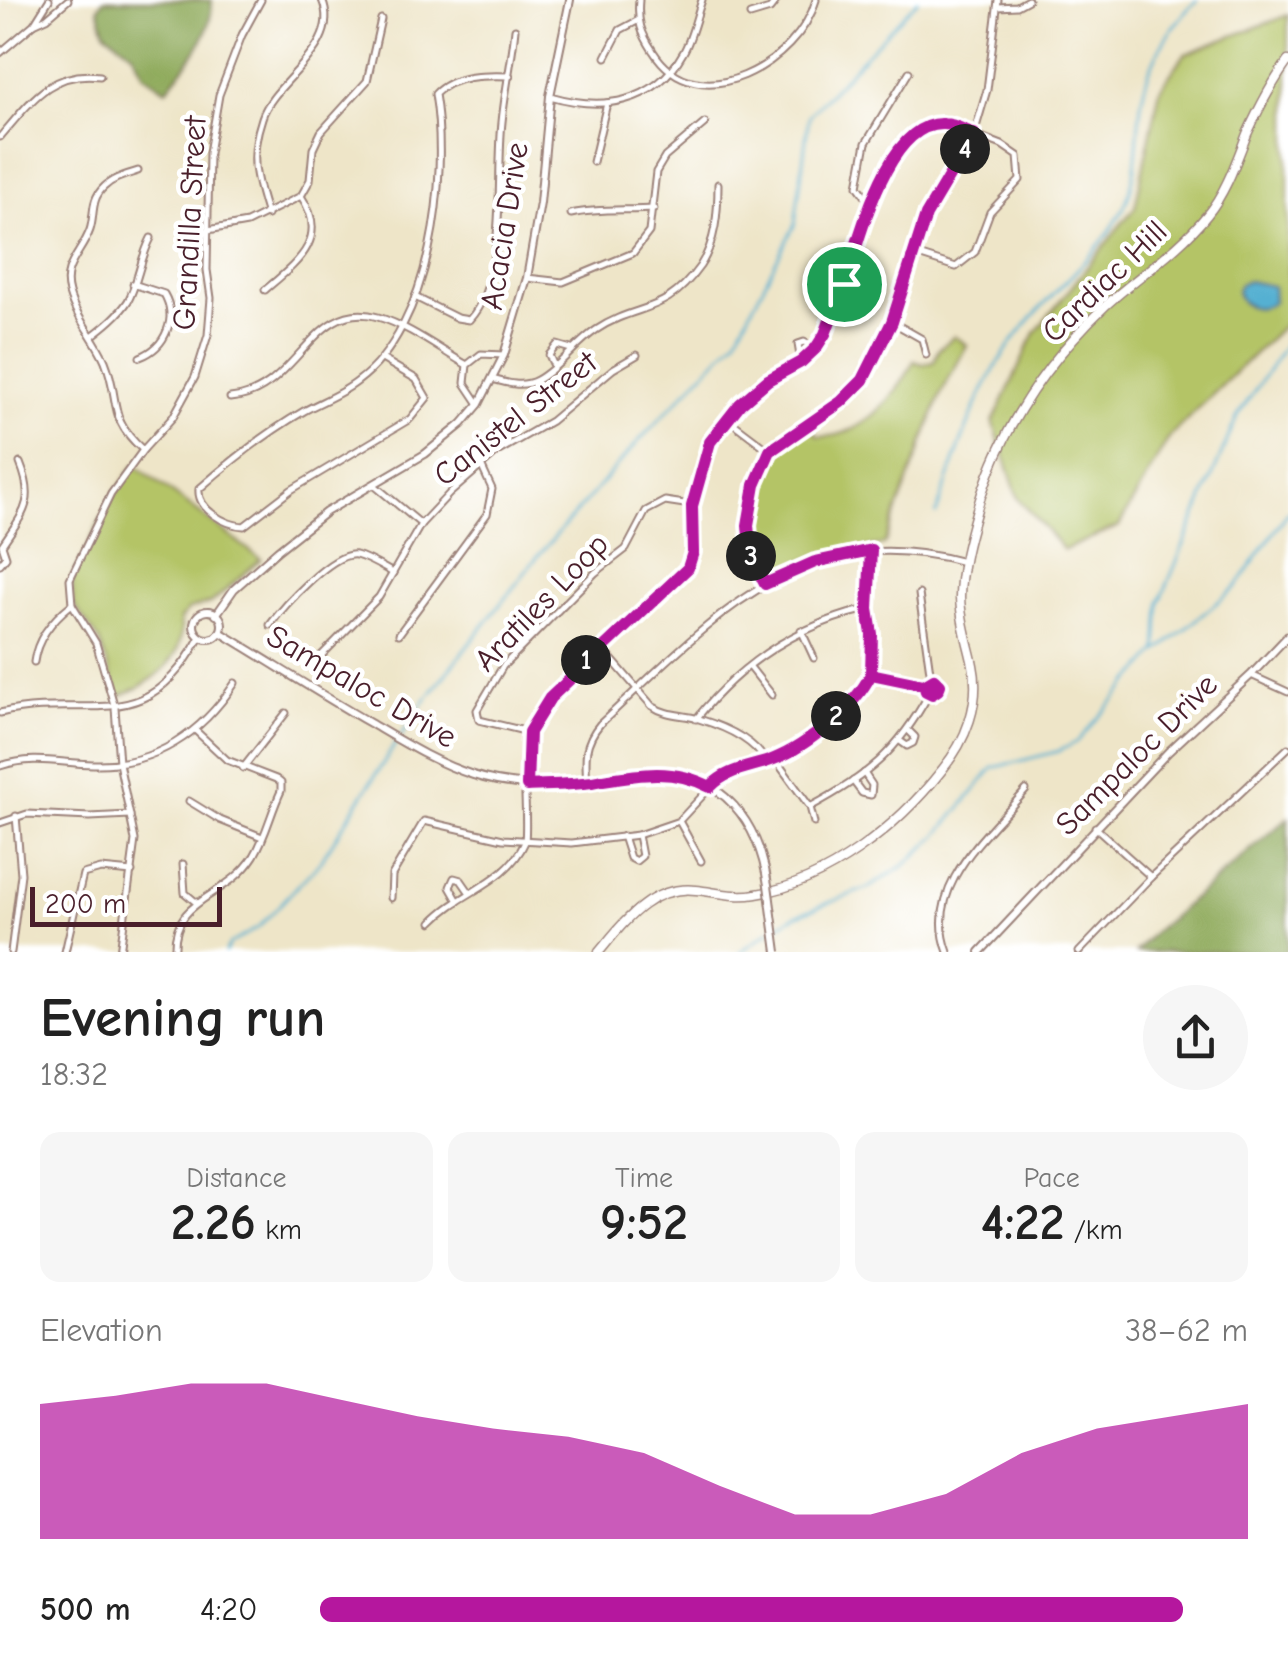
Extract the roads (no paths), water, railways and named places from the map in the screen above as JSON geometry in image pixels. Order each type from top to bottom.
[{"type":"main road","name":"Cardiac Hill","points":[[599,952],[634,910],[656,896],[692,889],[754,895],[799,882],[837,862],[892,822],[940,774],[964,738],[974,702],[975,684],[961,613],[964,562],[988,472],[1013,419],[1082,329],[1206,217],[1220,198],[1264,99],[1288,62]]},
{"type":"street","points":[[34,24],[49,0]]},
{"type":"street","points":[[0,53],[68,0]]},
{"type":"street","name":"Grandilla Street","points":[[72,604],[69,590],[76,565],[111,494],[173,417],[195,377],[208,335],[211,298],[207,270],[208,154],[219,94],[242,35],[261,0]]},
{"type":"street","points":[[266,215],[252,168],[263,114],[322,38],[327,11],[322,0]]},
{"type":"street","name":"Acacia Drive","points":[[216,614],[234,590],[278,550],[326,512],[425,454],[462,424],[478,404],[504,355],[527,278],[540,203],[550,96],[560,39],[573,0]]},
{"type":"street","points":[[640,0],[637,21],[669,72],[707,82],[733,80],[756,72],[778,56],[801,35],[816,0]]},
{"type":"street","points":[[550,96],[580,104],[607,103],[654,87],[684,51],[702,0]]},
{"type":"street","points":[[750,15],[770,10],[777,0]]},
{"type":"street","points":[[765,584],[751,558],[748,525],[755,485],[770,451],[841,402],[863,380],[892,322],[926,215],[974,134],[987,90],[998,4],[1018,6],[1028,0]]},
{"type":"street","points":[[208,230],[248,223],[301,196],[310,180],[314,149],[321,132],[367,81],[380,20]]},
{"type":"street","points":[[606,58],[620,30],[637,21]]},
{"type":"street","points":[[415,297],[457,318],[468,320],[478,310],[492,262],[498,219],[502,123],[515,28]]},
{"type":"street","points":[[871,204],[858,186],[866,143],[910,72]]},
{"type":"street","points":[[0,137],[32,100],[54,83],[73,74],[100,76]]},
{"type":"street","points":[[382,359],[423,387],[427,398],[410,419],[291,490],[244,526],[225,521],[203,505],[198,498],[199,488],[256,442],[360,381],[382,359],[415,297],[438,183],[440,124],[436,94],[478,75],[510,76]]},
{"type":"street","points":[[593,162],[607,103]]},
{"type":"street","points":[[527,278],[563,282],[633,253],[649,232],[656,172],[665,157],[705,123]]},
{"type":"street","points":[[432,922],[511,866],[525,842],[529,732],[550,698],[688,568],[693,552],[692,506],[710,442],[740,404],[816,348],[838,302],[886,167],[910,138],[928,126],[946,124],[1002,145],[1018,156],[1020,180],[990,212],[975,252],[956,267],[915,254]]},
{"type":"street","points":[[138,172],[123,175],[102,188],[92,209],[90,229],[68,271],[69,295],[106,364],[116,414],[124,432],[143,450]]},
{"type":"street","points":[[492,379],[517,385],[534,382],[602,326],[671,299],[702,263],[717,222],[718,184]]},
{"type":"street","points":[[265,290],[302,254],[313,234],[314,214],[301,196]]},
{"type":"street","points":[[572,214],[593,209],[654,209]]},
{"type":"street","points":[[92,336],[128,300],[140,259],[151,238]]},
{"type":"street","points":[[133,284],[164,294],[170,305],[170,323],[161,344],[140,356]]},
{"type":"street","points":[[838,302],[826,288],[844,284]]},
{"type":"street","points":[[230,398],[246,397],[271,384],[320,330],[343,317],[371,315],[402,327],[467,365]]},
{"type":"street","points":[[892,322],[922,339],[926,354]]},
{"type":"street","points":[[801,362],[798,344],[816,348]]},
{"type":"street","points":[[554,366],[549,356],[552,349],[571,349]]},
{"type":"street","points":[[478,404],[465,383],[467,365],[482,354],[504,355]]},
{"type":"street","name":"Canistel Street","points":[[315,662],[367,611],[420,524],[482,465],[564,412],[612,370],[637,355]]},
{"type":"street","points":[[729,420],[770,451]]},
{"type":"street","points":[[0,564],[6,557],[1,545],[19,521],[28,494],[20,463]]},
{"type":"street","points":[[399,634],[487,514],[492,488],[482,465]]},
{"type":"street","points":[[374,485],[420,524]]},
{"type":"street","name":"Aratiles Loop","points":[[529,732],[479,720],[477,710],[490,684],[567,600],[626,550],[646,512],[665,501],[692,506]]},
{"type":"street","points":[[587,782],[585,749],[590,736],[735,601],[815,562],[871,550],[964,562]]},
{"type":"street","points":[[391,898],[392,875],[424,820],[525,842],[572,843],[638,835],[679,821],[719,778],[775,759],[800,744],[853,702],[871,674],[871,550]]},
{"type":"street","points":[[270,624],[308,584],[344,556],[358,556],[393,573]]},
{"type":"street","points":[[919,594],[931,679]]},
{"type":"street","points":[[34,662],[48,626],[72,604],[96,643],[115,708],[120,763],[135,840],[120,952]]},
{"type":"street","points":[[696,718],[771,648],[829,618],[868,609]]},
{"type":"street","points":[[216,614],[221,622],[220,632],[212,638],[200,636],[194,628],[198,616],[216,614]]},
{"type":"street","points":[[801,630],[814,658]]},
{"type":"street","name":"Sampaloc Drive","points":[[220,632],[418,751],[475,776],[527,786],[651,772],[686,776],[710,787],[737,809],[755,833],[764,854],[777,952]]},
{"type":"street","points":[[0,713],[84,706],[115,708],[152,695],[182,668],[200,636]]},
{"type":"street","name":"Sampaloc Drive","points":[[980,952],[1168,752],[1288,636]]},
{"type":"street","points":[[600,647],[663,714],[696,718],[748,742],[766,762]]},
{"type":"street","points":[[750,667],[772,694]]},
{"type":"street","points":[[871,674],[924,685],[929,694]]},
{"type":"street","points":[[1251,675],[1288,692]]},
{"type":"street","points":[[924,685],[931,679]]},
{"type":"street","points":[[929,694],[940,688],[931,679]]},
{"type":"street","points":[[0,766],[32,759],[120,763],[149,756],[196,731],[217,710],[234,683]]},
{"type":"street","points":[[810,807],[864,774],[900,741],[929,694]]},
{"type":"street","points":[[243,768],[286,714]]},
{"type":"street","points":[[175,952],[174,936],[180,918],[238,876],[263,837],[281,791],[281,783],[227,760],[196,731]]},
{"type":"street","points":[[900,741],[907,746],[914,743],[915,737],[909,731]]},
{"type":"street","points":[[1079,952],[1151,877],[1288,748]]},
{"type":"street","points":[[775,759],[810,807],[814,824]]},
{"type":"street","points":[[853,781],[862,794],[871,795],[872,785],[864,774]]},
{"type":"street","points":[[948,952],[940,918],[949,884],[1026,790]]},
{"type":"street","points":[[189,801],[220,820],[263,837]]},
{"type":"street","points":[[0,824],[16,816],[130,815]]},
{"type":"street","points":[[11,952],[21,874],[16,816]]},
{"type":"street","points":[[679,821],[701,861]]},
{"type":"street","points":[[1096,827],[1151,877]]},
{"type":"street","points":[[623,836],[628,853],[636,861],[642,856],[638,835]]},
{"type":"street","points":[[183,864],[185,893],[197,904]]},
{"type":"street","points":[[65,952],[82,874],[88,870],[132,872]]},
{"type":"street","points":[[458,900],[450,887],[454,878],[461,880],[470,893]]},
{"type":"water","points":[[1248,281],[1273,286],[1274,302],[1257,308],[1246,305],[1237,290]]},
{"type":"waterway","points":[[401,736],[538,556],[637,443],[736,339],[795,224],[809,115],[918,0]]},
{"type":"waterway","points":[[936,514],[971,417],[1007,349],[1088,258],[1122,211],[1132,184],[1149,72],[1169,33],[1197,0]]},
{"type":"waterway","points":[[1157,652],[1160,602],[1237,417],[1288,341]]},
{"type":"waterway","points":[[778,926],[870,887],[905,865],[937,836],[993,768],[1059,751],[1077,742],[1156,653],[1236,587],[1288,512]]},
{"type":"waterway","points":[[225,952],[230,944],[259,927],[320,862],[396,743]]},
{"type":"waterway","points":[[740,952],[771,930]]}]
